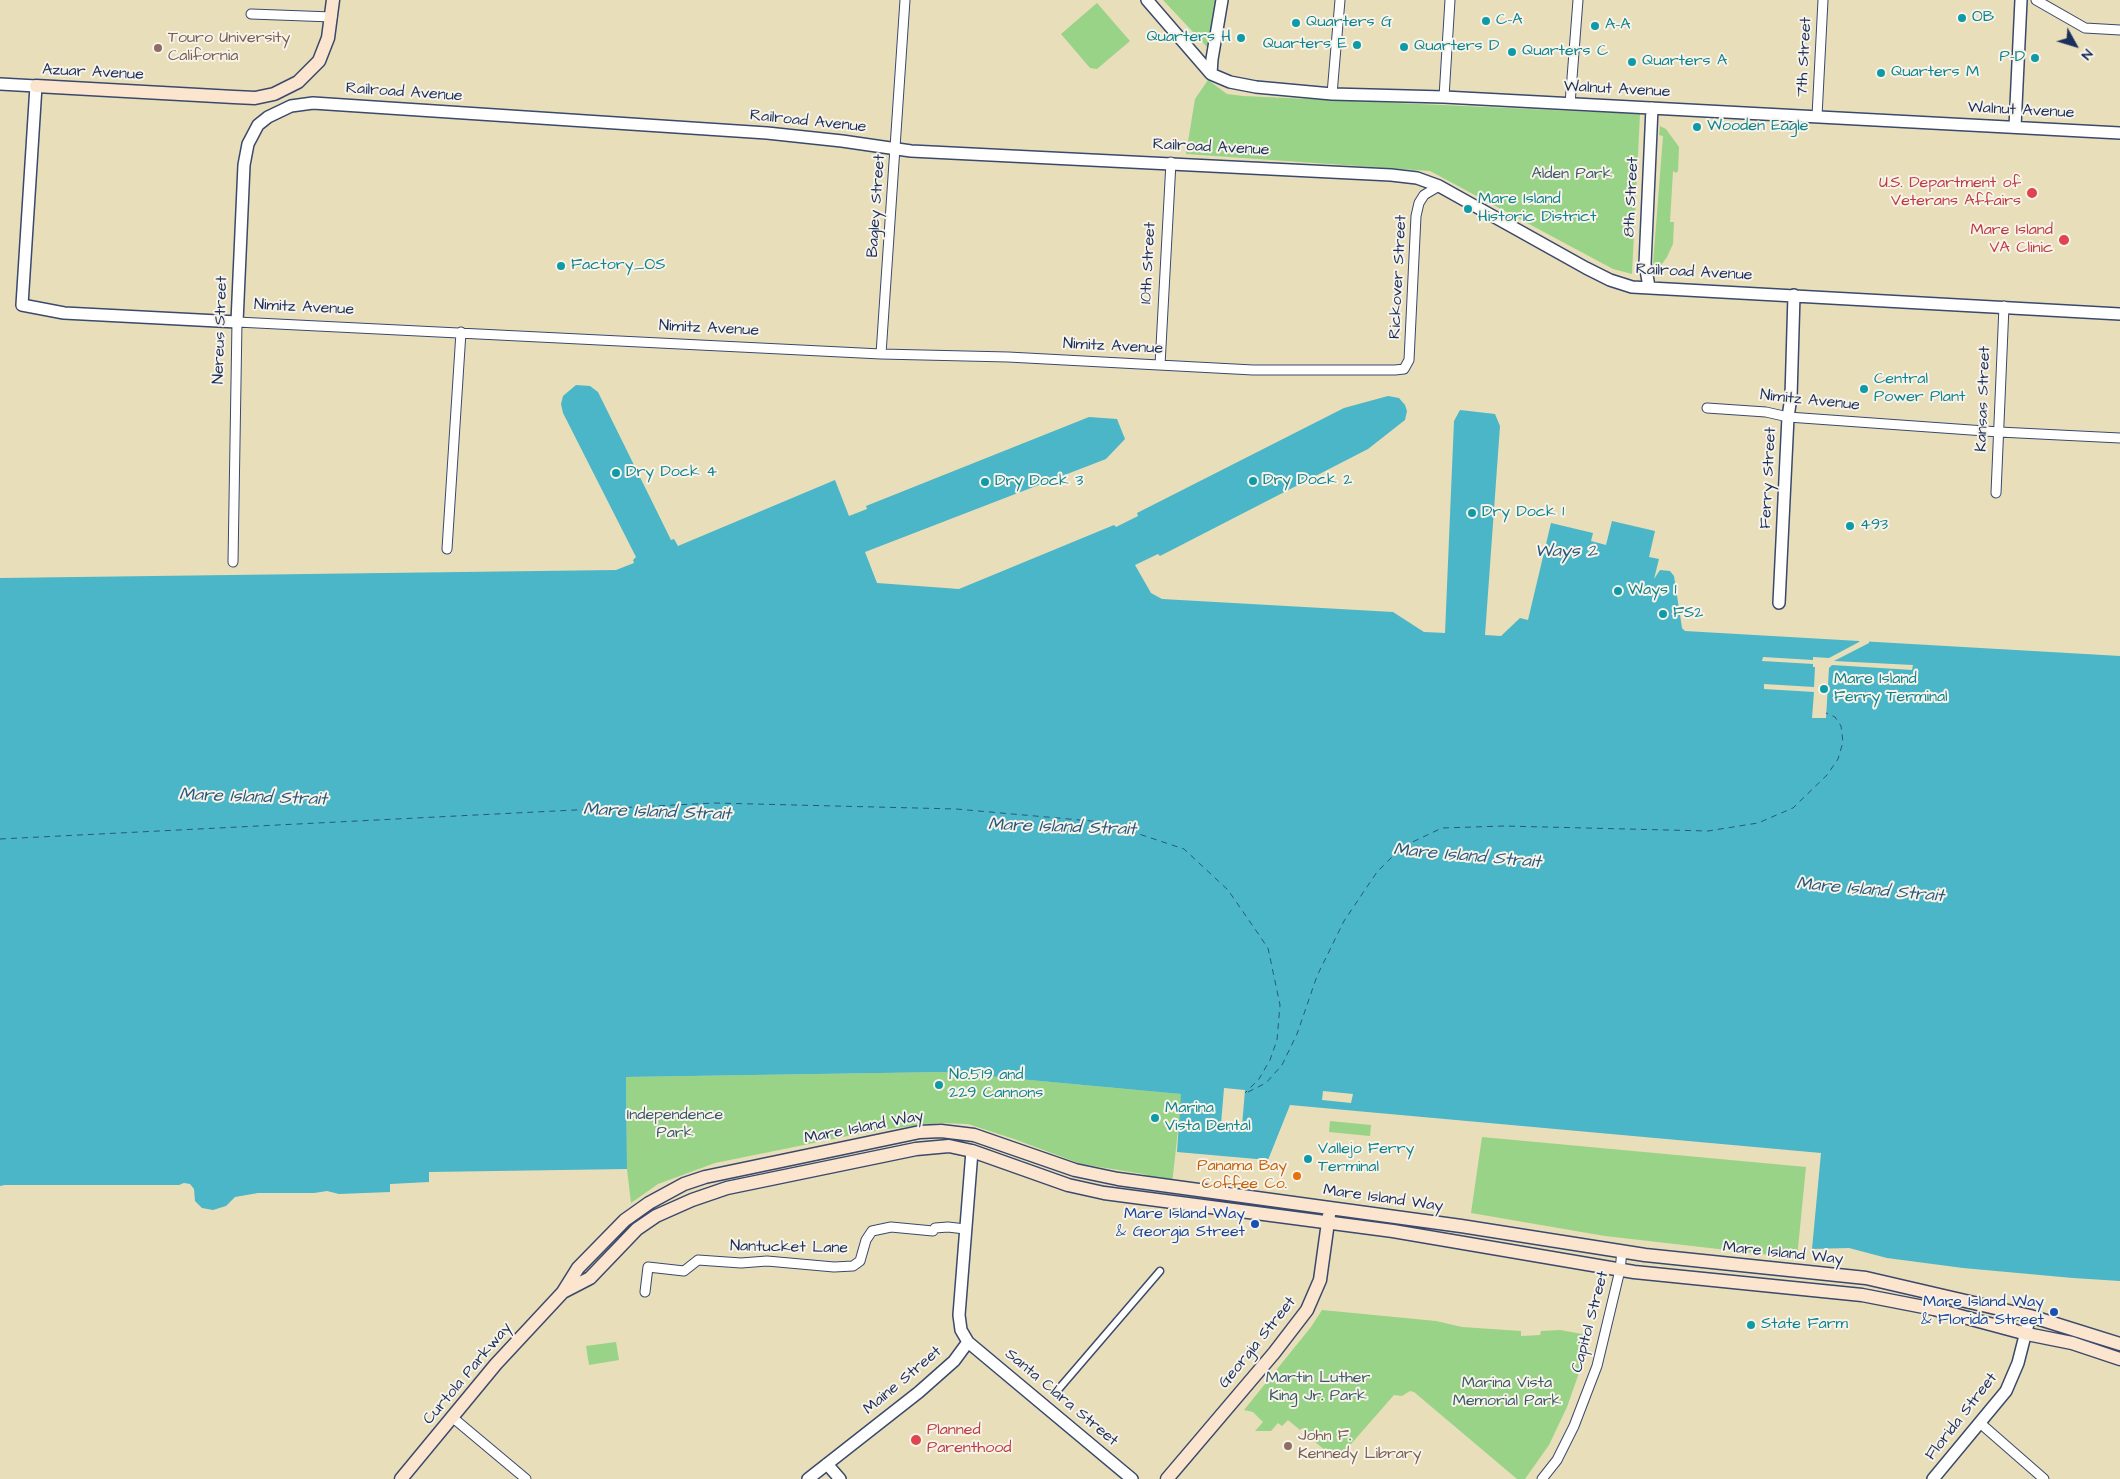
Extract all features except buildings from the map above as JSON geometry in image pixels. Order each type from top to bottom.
[{"type":"main road","name":"Azuar Avenue","points":[[36,86],[263,97],[298,82],[314,68],[323,53],[332,17],[333,0]]},
{"type":"main road","name":"Mare Island Way","points":[[649,1203],[684,1184],[705,1177],[920,1132],[941,1131],[974,1135],[1096,1176],[1330,1208],[1622,1252],[1866,1278],[2030,1316],[2120,1344]]},
{"type":"main road","points":[[972,1151],[974,1135]]},
{"type":"main road","name":"Mare Island Way","points":[[656,1216],[692,1200],[727,1188],[916,1148],[949,1146],[972,1151],[1038,1176],[1104,1194],[1448,1240],[1620,1270],[1862,1295],[1934,1309],[2027,1334],[2072,1343],[2120,1359]]},
{"type":"main road","name":"Curtola Parkway","points":[[401,1479],[502,1358],[563,1292],[578,1268],[625,1220],[649,1203]]},
{"type":"main road","name":"Georgia Street","points":[[1167,1479],[1274,1353],[1307,1310],[1320,1280],[1330,1208]]},
{"type":"main road","name":"Curtola Parkway","points":[[563,1292],[590,1278],[637,1229],[656,1216]]},
{"type":"street","name":"Bagley Street","points":[[881,354],[896,149],[904,0]]},
{"type":"street","name":"Walnut Avenue","points":[[1147,0],[1211,74],[1230,82],[1256,87],[1332,94],[1444,97],[2120,133]]},
{"type":"street","points":[[1211,74],[1222,0]]},
{"type":"street","points":[[1332,94],[1340,0]]},
{"type":"street","points":[[1444,97],[1450,0]]},
{"type":"street","points":[[1570,104],[1578,0]]},
{"type":"street","name":"7th Street","points":[[1817,116],[1823,0]]},
{"type":"street","points":[[2015,127],[2021,0]]},
{"type":"street","points":[[2036,0],[2085,28],[2120,30]]},
{"type":"street","points":[[251,14],[332,17]]},
{"type":"street","name":"Azuar Avenue","points":[[0,84],[36,86]]},
{"type":"street","name":"Nimitz Avenue","points":[[36,86],[22,305],[64,313],[881,354],[1008,357],[1253,370],[1395,370]]},
{"type":"street","name":"Railroad Avenue","points":[[277,112],[301,103],[313,103],[768,133],[896,149],[1391,174],[1417,178],[1439,186],[1601,276],[1632,287],[2004,306],[2120,314]]},
{"type":"street","name":"8th Street","points":[[1649,287],[1645,264],[1652,108]]},
{"type":"street","name":"Nereus Street","points":[[233,562],[237,322],[244,165],[248,144],[258,125],[277,112]]},
{"type":"street","name":"10th Street","points":[[1160,365],[1171,162]]},
{"type":"street","name":"Rickover Street","points":[[1395,370],[1404,369],[1409,360],[1418,203],[1424,195],[1439,186]]},
{"type":"street","name":"Ferry Street","points":[[1779,603],[1788,417],[1791,397],[1794,295]]},
{"type":"street","name":"Kansas Street","points":[[1996,494],[2004,306]]},
{"type":"street","points":[[447,549],[460,332]]},
{"type":"street","name":"Nimitz Avenue","points":[[1707,408],[1766,412],[1788,417],[1999,432],[2120,438]]},
{"type":"street","points":[[968,1342],[961,1330],[959,1315],[972,1151]]},
{"type":"street","name":"Nantucket Lane","points":[[645,1292],[648,1267],[684,1270],[698,1260],[741,1263],[767,1261],[834,1267],[853,1266],[860,1261],[866,1240],[872,1230],[891,1227],[933,1231],[935,1228],[965,1229]]},
{"type":"street","name":"Capitol Street","points":[[1542,1479],[1556,1460],[1574,1426],[1597,1366],[1620,1270],[1622,1252]]},
{"type":"street","points":[[1057,1391],[1160,1271]]},
{"type":"street","name":"Florida Street","points":[[1933,1479],[2006,1391],[2018,1363],[2027,1334],[2030,1316]]},
{"type":"street","name":"Maine Street","points":[[808,1479],[920,1392],[954,1361],[968,1342]]},
{"type":"street","name":"Santa Clara Street","points":[[968,1342],[1132,1479]]},
{"type":"street","points":[[452,1417],[526,1479]]},
{"type":"street","points":[[1980,1423],[2044,1479]]},
{"type":"street","points":[[827,1464],[840,1479]]},
{"type":"green space","points":[[1163,0],[1219,0],[1213,43],[1207,47]]},
{"type":"green space","points":[[1097,3],[1130,41],[1097,69],[1090,68],[1061,34]]},
{"type":"green space","name":"Alden Park","points":[[1208,80],[1227,94],[1243,96],[1640,114],[1632,274],[1613,269],[1430,171],[1186,154],[1195,99]]},
{"type":"green space","points":[[1660,126],[1666,129],[1679,147],[1678,171],[1676,173],[1673,171],[1670,222],[1674,222],[1673,244],[1659,268],[1653,264],[1663,136],[1659,135]]},
{"type":"green space","name":"Independence Park","points":[[943,1072],[1182,1094],[1172,1184],[1143,1174],[1081,1164],[968,1124],[940,1123],[848,1136],[715,1163],[658,1184],[631,1203],[627,1169],[626,1077]]},
{"type":"green space","points":[[1330,1121],[1371,1125],[1370,1136],[1329,1132]]},
{"type":"green space","points":[[1482,1137],[1806,1167],[1797,1258],[1605,1236],[1471,1213]]},
{"type":"green space","name":"Marina Vista Memorial Park","points":[[1322,1310],[1436,1321],[1462,1327],[1521,1331],[1521,1336],[1540,1335],[1541,1331],[1560,1330],[1588,1335],[1580,1370],[1567,1407],[1549,1445],[1525,1479],[1517,1479],[1414,1392],[1410,1391],[1402,1396],[1394,1395],[1337,1460],[1302,1428],[1300,1430],[1288,1420],[1282,1426],[1278,1423],[1271,1431],[1255,1431],[1263,1422],[1253,1412],[1244,1410],[1311,1327]]},
{"type":"green space","points":[[616,1342],[619,1360],[589,1365],[586,1346]]},
{"type":"water","points":[[576,385],[590,386],[598,392],[671,540],[674,539],[678,546],[835,480],[849,516],[867,509],[866,506],[1089,417],[1117,419],[1125,439],[1106,459],[865,552],[877,583],[959,589],[1114,525],[1116,527],[1138,516],[1137,513],[1344,408],[1388,396],[1399,398],[1405,405],[1407,411],[1405,420],[1368,449],[1160,556],[1158,554],[1135,565],[1151,593],[1162,599],[1393,612],[1424,632],[1445,633],[1454,421],[1460,410],[1495,414],[1500,426],[1485,635],[1501,636],[1520,618],[1528,620],[1551,523],[1593,533],[1591,541],[1606,545],[1612,521],[1655,531],[1649,557],[1659,559],[1654,579],[1660,570],[1670,571],[1674,576],[1682,628],[1685,631],[2120,656],[2120,1281],[1963,1268],[1887,1258],[1849,1248],[1812,1249],[1821,1153],[1290,1105],[1268,1160],[1177,1152],[1181,1094],[943,1072],[626,1077],[627,1169],[429,1172],[429,1182],[390,1184],[390,1192],[339,1194],[327,1191],[314,1193],[258,1193],[235,1197],[226,1206],[213,1210],[202,1208],[195,1201],[194,1189],[190,1184],[184,1183],[179,1185],[0,1186],[0,578],[616,570],[634,563],[633,560],[636,557],[563,413],[561,404],[563,396]]},
{"type":"pier","name":"Mare Island Ferry Terminal","points":[[1860,640],[1869,641],[1869,643],[1834,661],[1913,665],[1912,670],[1832,665],[1829,668],[1826,718],[1812,718],[1814,692],[1764,689],[1764,684],[1814,687],[1815,667],[1813,667],[1813,664],[1762,661],[1763,657],[1813,660],[1813,657],[1829,658]]},
{"type":"pier","points":[[1224,1088],[1245,1090],[1242,1126],[1221,1124]]},
{"type":"pier","points":[[1323,1091],[1353,1094],[1351,1103],[1322,1100]]},
{"type":"ferry route","points":[[1248,1092],[1266,1083],[1282,1065],[1297,1034],[1317,976],[1344,921],[1377,872],[1402,847],[1442,828],[1504,826],[1708,831],[1758,823],[1793,808],[1827,775],[1838,759],[1843,742],[1841,726],[1835,717],[1826,713]]},
{"type":"ferry route","points":[[0,839],[714,803],[956,809],[1103,822],[1184,849],[1228,890],[1268,948],[1280,1005],[1277,1040],[1270,1060],[1259,1079],[1245,1093]]},
{"type":"place","name":"OB","points":[[1962,18]]},
{"type":"place","name":"C-A","points":[[1486,21]]},
{"type":"place","name":"Quarters G","points":[[1296,23]]},
{"type":"place","name":"A-A","points":[[1595,26]]},
{"type":"place","name":"Quarters H","points":[[1241,38]]},
{"type":"place","name":"Quarters E","points":[[1357,45]]},
{"type":"place","name":"Quarters D","points":[[1404,47]]},
{"type":"place","name":"Touro University California","points":[[158,48]]},
{"type":"place","name":"Quarters C","points":[[1512,52]]},
{"type":"place","name":"P-D","points":[[2035,58]]},
{"type":"place","name":"Quarters A","points":[[1632,62]]},
{"type":"place","name":"Quarters M","points":[[1881,73]]},
{"type":"place","name":"Wooden Eagle","points":[[1697,127]]},
{"type":"place","name":"U.S. Department of Veterans Affairs","points":[[2032,193]]},
{"type":"place","name":"Mare Island Historic District","points":[[1468,209]]},
{"type":"place","name":"Mare Island VA Clinic","points":[[2064,240]]},
{"type":"place","name":"Factory_OS","points":[[561,266]]},
{"type":"place","name":"Central Power Plant","points":[[1864,389]]},
{"type":"place","name":"Dry Dock 4","points":[[616,473]]},
{"type":"place","name":"Dry Dock 2","points":[[1253,481]]},
{"type":"place","name":"Dry Dock 3","points":[[985,482]]},
{"type":"place","name":"Dry Dock 1","points":[[1472,513]]},
{"type":"place","name":"493","points":[[1850,526]]},
{"type":"place","name":"Ways 1","points":[[1618,591]]},
{"type":"place","name":"FS2","points":[[1663,614]]},
{"type":"place","name":"Mare Island Ferry Terminal","points":[[1824,689]]},
{"type":"place","name":"No.519 and 229 Cannons","points":[[939,1085]]},
{"type":"place","name":"Marina Vista Dental","points":[[1155,1118]]},
{"type":"place","name":"Vallejo Ferry Terminal","points":[[1308,1159]]},
{"type":"place","name":"Panama Bay Coffee Co.","points":[[1297,1176]]},
{"type":"place","name":"Mare Island Way & Georgia Street","points":[[1255,1224]]},
{"type":"place","name":"Mare Island Way & Florida Street","points":[[2054,1312]]},
{"type":"place","name":"State Farm","points":[[1751,1325]]},
{"type":"place","name":"Planned Parenthood","points":[[916,1440]]},
{"type":"place","name":"John F. Kennedy Library","points":[[1288,1446]]},
{"type":"water label","name":"Ways 2","points":[[1566,552]]},
{"type":"water label","name":"Mare Island Strait","points":[[253,798]]},
{"type":"water label","name":"Mare Island Strait","points":[[657,813]]},
{"type":"water label","name":"Mare Island Strait","points":[[1062,828]]},
{"type":"water label","name":"Mare Island Strait","points":[[1467,857]]},
{"type":"water label","name":"Mare Island Strait","points":[[1870,891]]},
{"type":"park label","name":"Martin Luther King Jr. Park","points":[[1318,1388]]}]
